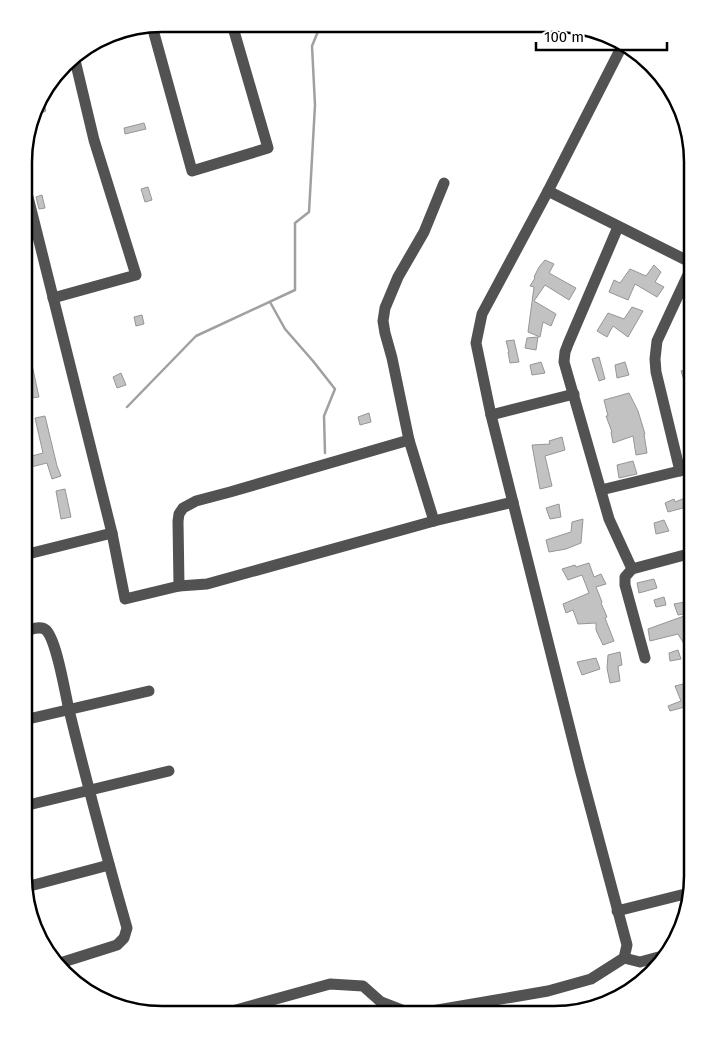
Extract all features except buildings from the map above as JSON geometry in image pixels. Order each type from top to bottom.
[{"type":"street","points":[[154,33],[192,171],[268,148],[235,33]]},
{"type":"street","points":[[460,1006],[548,991],[591,979],[624,958],[627,945],[580,769],[491,415],[476,343],[482,314],[548,191],[620,51]]},
{"type":"street","points":[[53,298],[136,275],[94,140],[76,66]]},
{"type":"street","points":[[434,521],[409,440],[383,321],[385,308],[398,277],[424,232],[444,183]]},
{"type":"street","points":[[548,191],[684,261]]},
{"type":"street","points":[[32,213],[112,533],[125,599],[179,586],[207,584],[434,521],[513,502]]},
{"type":"street","points":[[618,227],[565,352],[564,362],[609,519],[632,570]]},
{"type":"street","points":[[680,471],[656,372],[655,359],[657,341],[684,283]]},
{"type":"street","points":[[491,415],[574,394]]},
{"type":"street","points":[[179,586],[178,521],[179,514],[183,508],[196,501],[409,440]]},
{"type":"street","points":[[601,490],[684,470]]},
{"type":"street","points":[[32,553],[112,533]]},
{"type":"street","points":[[645,658],[625,586],[625,577],[632,570],[683,555]]},
{"type":"street","points":[[32,629],[43,628],[54,643],[69,709],[127,928],[124,938],[117,945],[65,961]]},
{"type":"street","points":[[32,718],[149,690]]},
{"type":"street","points":[[32,804],[168,771]]},
{"type":"street","points":[[33,885],[109,865]]},
{"type":"street","points":[[617,911],[682,895]]},
{"type":"street","points":[[624,958],[640,962],[653,958]]},
{"type":"street","points":[[250,1006],[330,984],[364,986],[381,1002],[392,1006]]},
{"type":"waterway","points":[[127,407],[196,336],[295,290],[295,223],[309,212],[315,105],[312,46],[317,33]]},
{"type":"waterway","points":[[270,302],[285,329],[335,389],[324,416],[325,453]]}]
